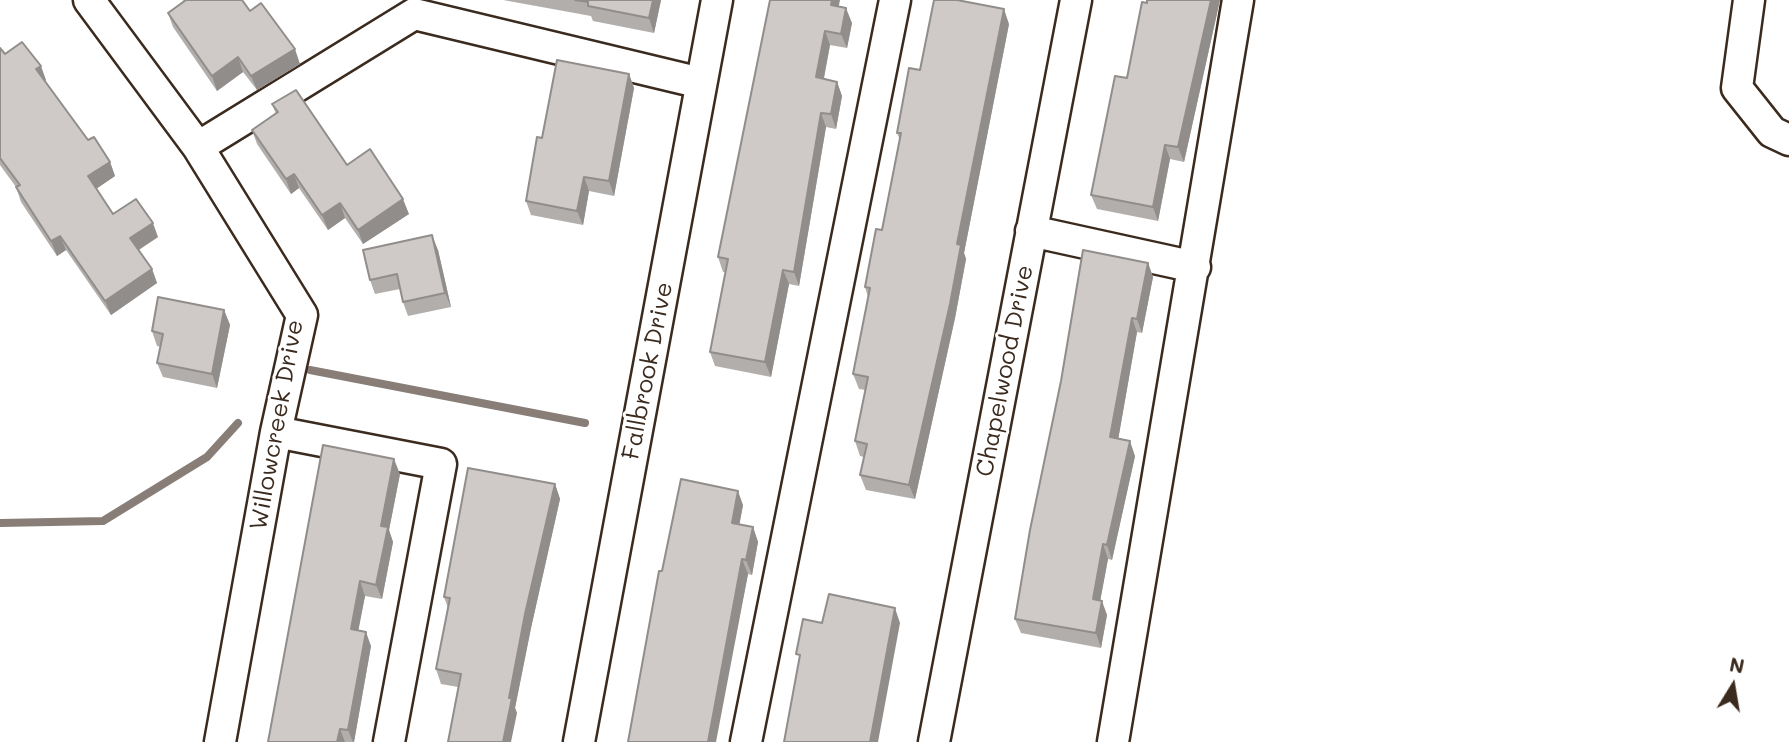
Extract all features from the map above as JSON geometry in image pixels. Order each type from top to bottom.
[{"type":"street","name":"Willowcreek Drive","points":[[89,0],[198,147],[302,315],[275,432],[220,742]]},
{"type":"street","name":"Fallbrook Drive","points":[[579,742],[717,0]]},
{"type":"street","points":[[746,742],[895,0]]},
{"type":"street","name":"Chapelwood Drive","points":[[934,742],[1076,0]]},
{"type":"street","points":[[1113,742],[1238,0]]},
{"type":"street","points":[[1749,0],[1737,88],[1772,132],[1789,140]]},
{"type":"street","points":[[198,147],[414,14],[701,83]]},
{"type":"street","points":[[1031,231],[1195,267]]},
{"type":"street","points":[[275,432],[442,464],[389,742]]},
{"type":"building","points":[[186,0],[242,0],[250,11],[261,3],[295,49],[251,76],[238,57],[212,76],[168,13]]},
{"type":"building","points":[[575,0],[653,0],[649,18],[588,6],[588,2]]},
{"type":"building","points":[[770,0],[832,0],[831,5],[846,8],[841,34],[825,31],[816,77],[837,82],[831,114],[821,113],[794,272],[783,270],[765,362],[710,352],[728,259],[718,257]]},
{"type":"building","points":[[934,0],[957,0],[1004,9],[957,244],[961,245],[950,304],[909,485],[860,475],[867,444],[855,441],[868,377],[853,374],[870,288],[865,287],[876,229],[882,230],[901,133],[897,133],[909,68],[920,70]]},
{"type":"building","points":[[1147,0],[1211,0],[1178,147],[1165,145],[1153,207],[1091,195],[1115,76],[1127,78],[1142,2],[1147,3]]},
{"type":"building","points":[[22,42],[41,66],[36,69],[88,140],[94,137],[110,162],[88,176],[113,214],[136,199],[153,223],[130,238],[152,269],[105,301],[60,236],[51,241],[16,187],[20,185],[0,158],[0,48],[5,54]]},
{"type":"building","points":[[557,60],[629,74],[609,181],[584,177],[577,211],[526,201],[537,137],[542,138]]},
{"type":"building","points":[[296,90],[347,165],[370,149],[403,199],[358,230],[340,203],[322,215],[294,174],[286,179],[252,130],[278,112],[272,104]]},
{"type":"building","points":[[432,235],[445,293],[403,302],[397,274],[370,280],[363,250]]},
{"type":"building","points":[[1083,250],[1148,263],[1137,319],[1132,318],[1110,437],[1130,441],[1107,545],[1103,544],[1093,599],[1102,601],[1096,633],[1015,619],[1030,530],[1061,381]]},
{"type":"building","points":[[158,297],[224,310],[212,374],[157,363],[163,334],[152,331]]},
{"type":"building","points":[[323,445],[394,459],[381,526],[388,527],[376,585],[360,581],[351,629],[366,632],[348,730],[340,729],[337,742],[268,742]]},
{"type":"building","points":[[468,468],[555,484],[525,614],[503,742],[448,742],[461,674],[436,669],[450,598],[444,597]]},
{"type":"building","points":[[681,479],[738,491],[732,523],[753,527],[746,560],[742,559],[708,742],[628,742],[659,571],[662,571]]},
{"type":"building","points":[[829,594],[895,608],[870,742],[784,742],[800,655],[796,654],[803,619],[822,623]]},
{"type":"waterway","points":[[310,370],[585,423]]},
{"type":"waterway","points":[[0,523],[103,521],[207,457],[238,423]]}]
